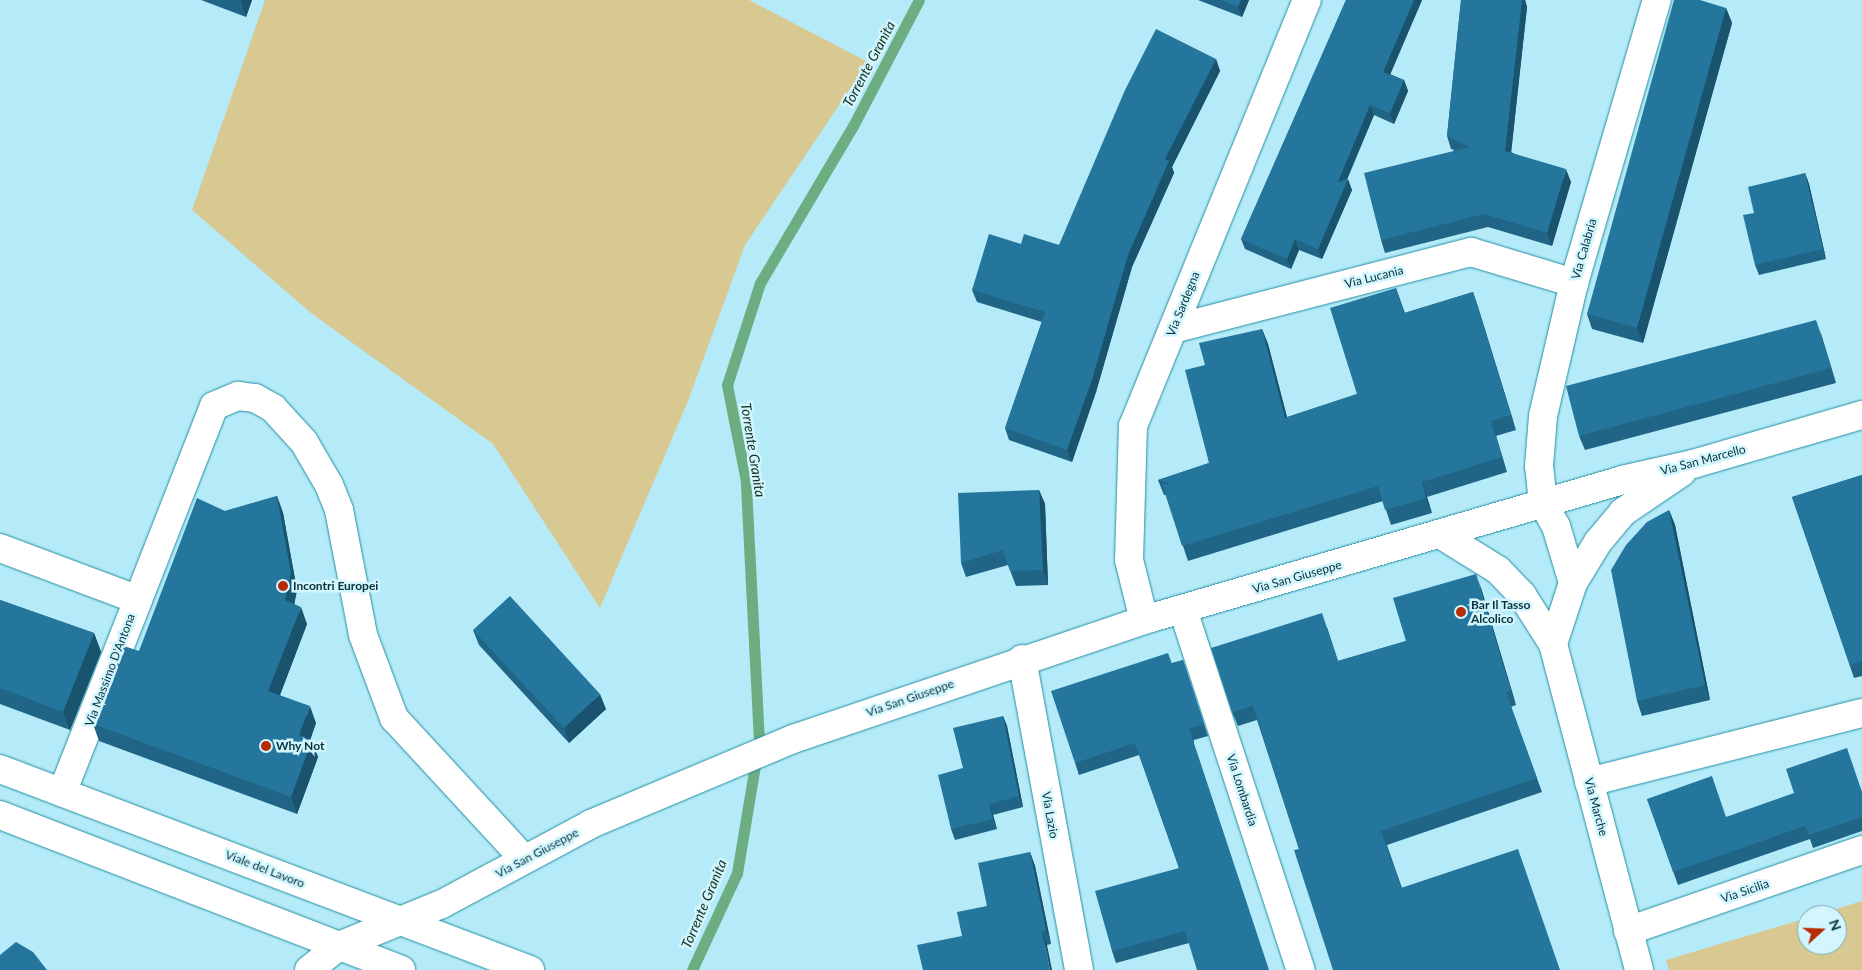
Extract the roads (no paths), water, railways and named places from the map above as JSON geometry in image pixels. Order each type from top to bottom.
[{"type":"street","name":"Via Sardegna","points":[[1144,620],[1129,560],[1133,426],[1307,0]]},
{"type":"street","name":"Via Calabria","points":[[1573,583],[1559,533],[1544,503],[1539,466],[1543,416],[1574,283],[1657,0]]},
{"type":"street","name":"Via Lucania","points":[[1173,329],[1471,252],[1574,283]]},
{"type":"street","points":[[138,600],[214,406],[238,396],[255,398],[273,408],[304,442],[336,502],[363,635],[394,718],[522,858]]},
{"type":"street","name":"Via San Marcello","points":[[1544,503],[1622,480],[1693,464],[1862,415]]},
{"type":"street","points":[[1553,644],[1573,583],[1598,542],[1624,512],[1693,464]]},
{"type":"street","name":"Via San Giuseppe","points":[[308,970],[339,946],[403,922],[442,904],[522,858],[692,781],[793,739],[1022,659],[1144,620],[1544,503]]},
{"type":"street","name":"Via Marche","points":[[1440,534],[1498,570],[1522,595],[1553,644],[1639,970]]},
{"type":"street","name":"Via Massimo D'Antona","points":[[0,548],[138,600],[62,793]]},
{"type":"street","name":"Via Lombardia","points":[[1183,610],[1301,970]]},
{"type":"street","name":"Via Lazio","points":[[1022,659],[1079,970]]},
{"type":"street","points":[[1589,782],[1862,713]]},
{"type":"street","name":"Viale del Lavoro","points":[[0,769],[530,970]]},
{"type":"street","points":[[0,815],[401,970]]},
{"type":"street","name":"Via Sicilia","points":[[1628,931],[1862,850]]},
{"type":"waterway","name":"Torrente Granita","points":[[692,970],[737,873],[759,742],[746,481],[727,385],[760,283],[853,126],[919,0]]},
{"type":"place","name":"Incontri Europei","points":[[283,586]]},
{"type":"place","name":"Bar Il Tasso Alcolico","points":[[1461,612]]},
{"type":"place","name":"Why Not","points":[[266,746]]}]
